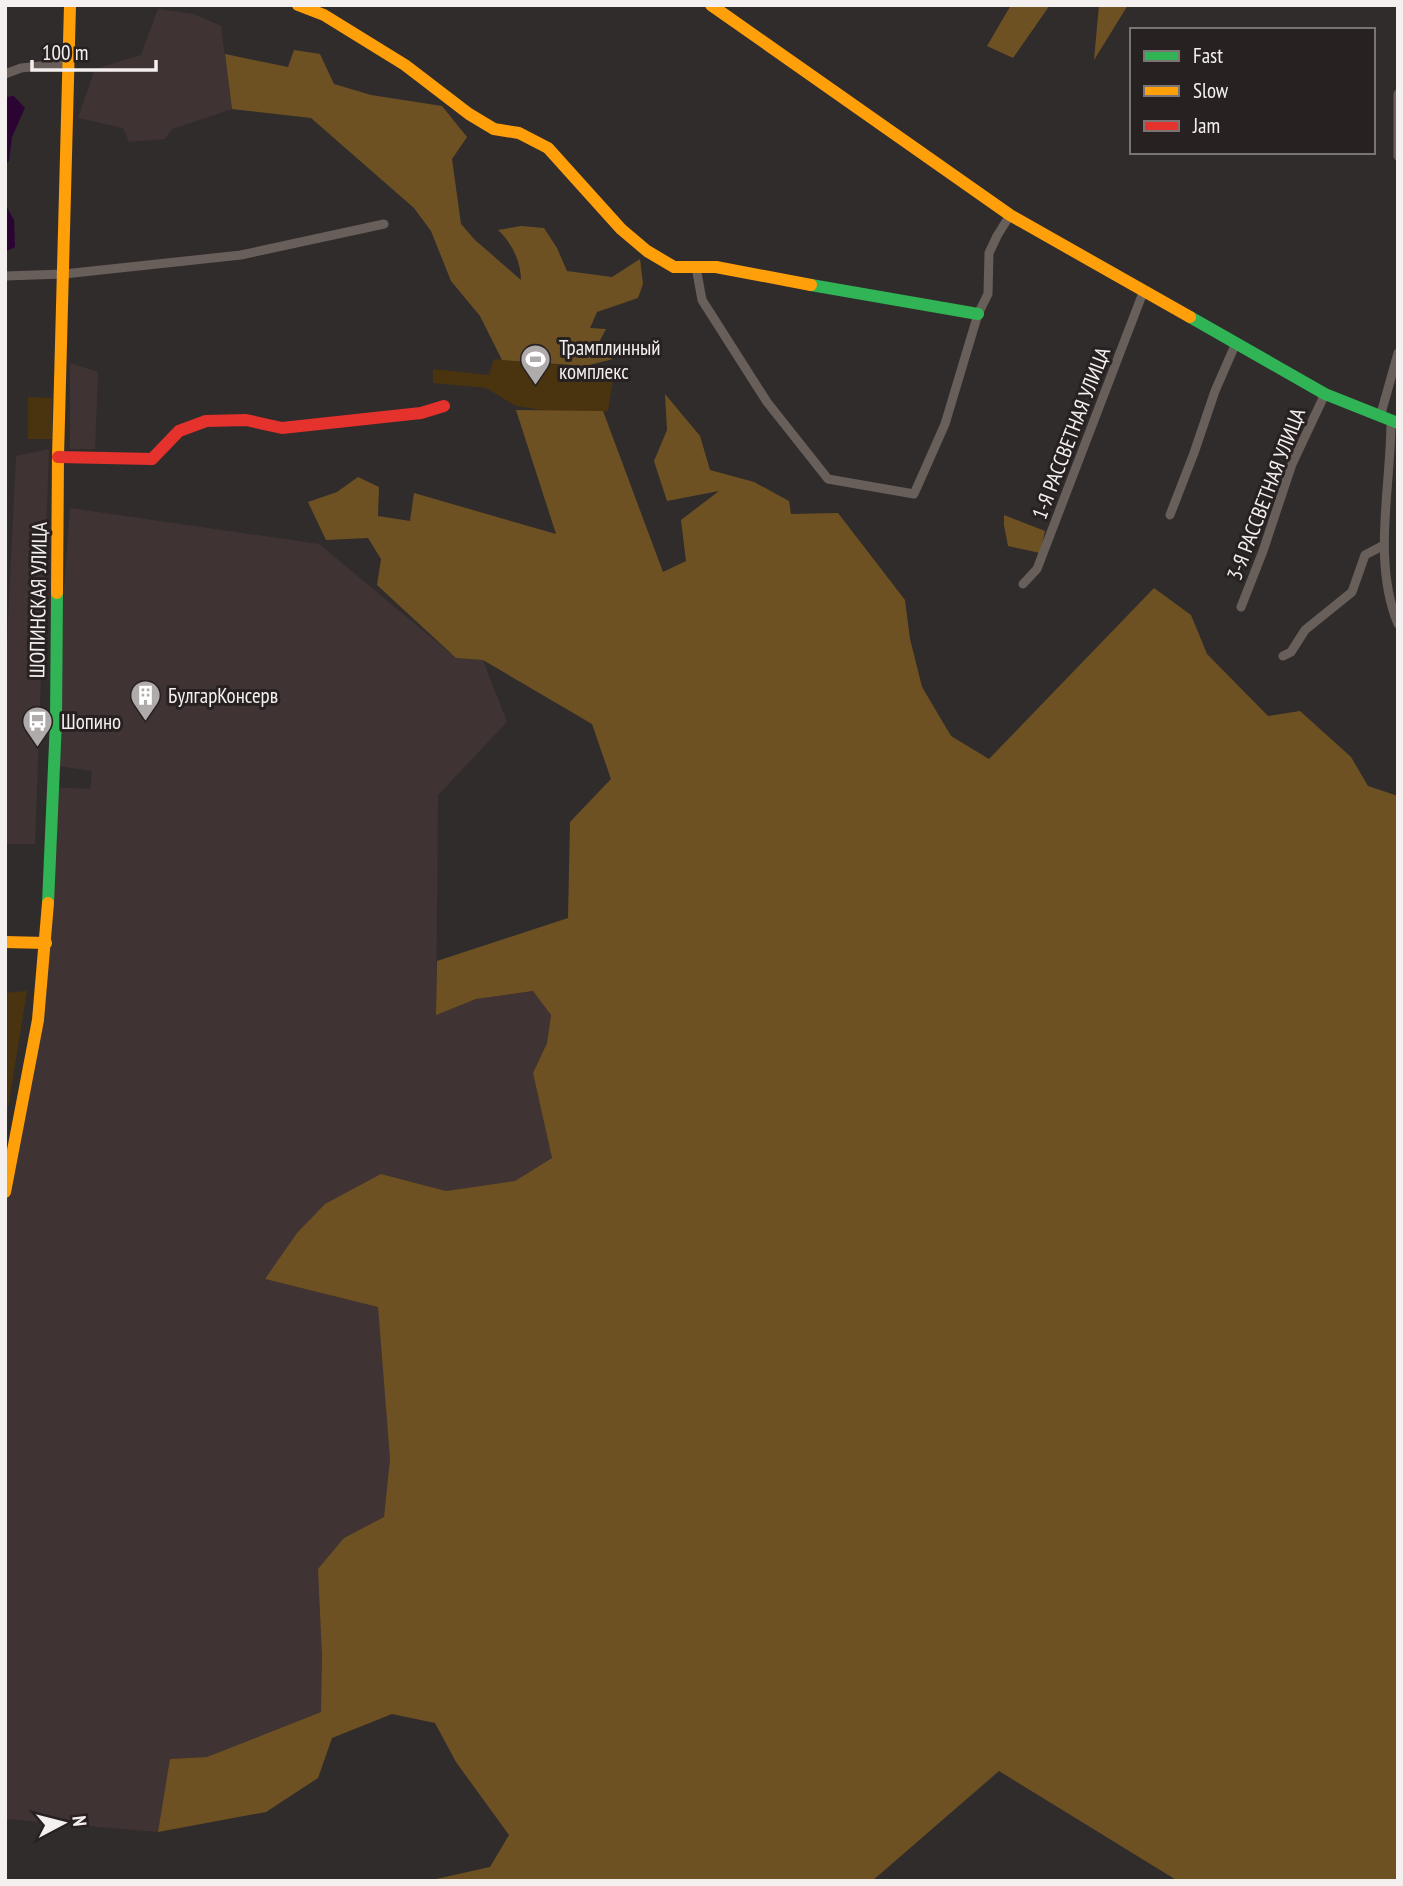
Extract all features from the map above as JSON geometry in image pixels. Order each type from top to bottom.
[{"type":"street","name":"ШОПИНСКАЯ УЛИЦА","points":[[5,1192],[38,1020],[46,943],[56,721],[58,457],[65,274],[70,5]]},
{"type":"street","points":[[298,5],[324,15],[405,65],[469,114],[494,129],[519,133],[548,148],[621,229],[638,244],[674,267],[716,267],[978,314]]},
{"type":"street","points":[[710,5],[1010,215],[1325,394],[1390,420]]},
{"type":"street","points":[[5,74],[21,68],[69,63]]},
{"type":"street","points":[[1398,94],[1398,156]]},
{"type":"street","points":[[696,267],[702,300],[767,402],[828,479],[914,494],[945,424],[978,314],[988,295],[989,253],[1010,215]]},
{"type":"street","points":[[5,276],[65,274],[241,255],[384,224]]},
{"type":"street","name":"1-Я РАССВЕТНАЯ УЛИЦА","points":[[1023,584],[1037,569],[1144,290]]},
{"type":"street","points":[[1170,515],[1214,391],[1236,343]]},
{"type":"street","points":[[1398,353],[1390,420],[1384,545],[1386,577],[1392,610],[1398,624]]},
{"type":"street","name":"3-Я РАССВЕТНАЯ УЛИЦА","points":[[1241,607],[1292,464],[1325,394]]},
{"type":"street","points":[[58,457],[152,459],[164,443],[186,427],[211,420],[262,421],[282,428],[421,413],[444,406]]},
{"type":"street","points":[[1283,656],[1291,652],[1305,630],[1352,592],[1365,555],[1384,545]]},
{"type":"street","points":[[5,942],[46,943]]},
{"type":"shaded area","points":[[1011,5],[1050,5],[1013,58],[987,46]]},
{"type":"shaded area","points":[[1099,5],[1128,5],[1094,60]]},
{"type":"shaded area","points":[[158,9],[194,14],[221,26],[232,109],[172,129],[165,139],[129,142],[123,128],[78,118],[95,69],[141,55]]},
{"type":"shaded area","points":[[294,50],[320,54],[334,84],[371,95],[442,106],[467,137],[452,159],[461,224],[475,240],[521,280],[515,253],[498,230],[521,226],[544,228],[567,271],[612,277],[640,259],[643,284],[638,298],[597,312],[590,328],[606,329],[599,342],[598,354],[613,359],[585,366],[502,360],[480,316],[451,281],[431,231],[414,208],[311,118],[232,109],[225,54],[288,67]]},
{"type":"shaded area","points":[[14,96],[25,108],[12,137],[9,161],[5,165],[5,97]]},
{"type":"shaded area","points":[[5,204],[14,220],[15,247],[5,252]]},
{"type":"shaded area","name":"Трамплинный комплекс","points":[[494,359],[561,365],[613,379],[608,411],[567,414],[516,406],[486,388],[433,383],[433,369],[489,375]]},
{"type":"shaded area","points":[[70,363],[98,372],[95,449],[70,449]]},
{"type":"shaded area","points":[[665,394],[700,436],[710,470],[754,482],[789,501],[791,514],[838,513],[905,600],[910,639],[922,687],[951,736],[989,759],[1154,588],[1191,615],[1207,654],[1268,716],[1300,711],[1351,757],[1368,786],[1398,796],[1398,1881],[1178,1881],[999,1771],[872,1881],[427,1881],[490,1867],[509,1835],[456,1762],[435,1723],[392,1714],[332,1738],[318,1778],[266,1812],[158,1832],[170,1759],[207,1757],[321,1712],[322,1655],[318,1569],[344,1538],[384,1517],[390,1459],[378,1307],[265,1279],[297,1233],[325,1204],[381,1174],[446,1191],[515,1181],[552,1158],[533,1073],[547,1043],[551,1015],[533,991],[476,999],[436,1015],[437,961],[568,918],[570,822],[611,779],[592,724],[483,660],[456,658],[377,585],[381,559],[368,538],[326,540],[308,502],[337,492],[358,477],[379,487],[378,516],[410,521],[414,493],[556,534],[516,410],[603,411],[663,572],[686,561],[681,520],[719,491],[667,501],[654,461],[667,430]]},
{"type":"shaded area","points":[[28,397],[52,398],[52,439],[28,439]]},
{"type":"shaded area","points":[[49,449],[35,844],[5,844],[5,685],[16,456]]},
{"type":"shaded area","points":[[70,508],[319,544],[456,658],[483,660],[507,722],[438,795],[436,1014],[476,999],[534,991],[551,1015],[547,1043],[533,1073],[552,1158],[515,1181],[446,1191],[381,1174],[265,1279],[378,1307],[390,1459],[384,1518],[344,1538],[322,1656],[321,1712],[207,1757],[171,1759],[158,1832],[5,1819],[5,1180],[49,939],[51,787],[90,789],[92,771],[51,765]]},
{"type":"shaded area","points":[[1004,515],[1045,531],[1040,553],[1008,546]]},
{"type":"shaded area","points":[[27,991],[5,1126],[5,993]]},
{"type":"traffic: fast","points":[[811,285],[978,314]]},
{"type":"traffic: fast","points":[[1190,317],[1325,394],[1398,423]]},
{"type":"traffic: fast","points":[[48,903],[56,721],[57,593]]},
{"type":"traffic: slow","points":[[57,593],[70,5]]},
{"type":"traffic: slow","points":[[298,5],[324,15],[405,65],[469,114],[494,129],[519,133],[548,148],[621,229],[647,251],[674,267],[716,267],[811,285]]},
{"type":"traffic: slow","points":[[711,5],[1010,215],[1190,317]]},
{"type":"traffic: slow","points":[[5,1192],[38,1020],[48,903]]},
{"type":"traffic: slow","points":[[5,942],[46,943]]},
{"type":"traffic: jam","points":[[58,457],[152,459],[179,431],[206,421],[246,420],[282,428],[421,413],[444,406]]},
{"type":"place","name":"Трамплинный комплекс","points":[[536,386]]},
{"type":"place","name":"БулгарКонсерв","points":[[145,722]]},
{"type":"place","name":"Шопино","points":[[38,748]]}]
